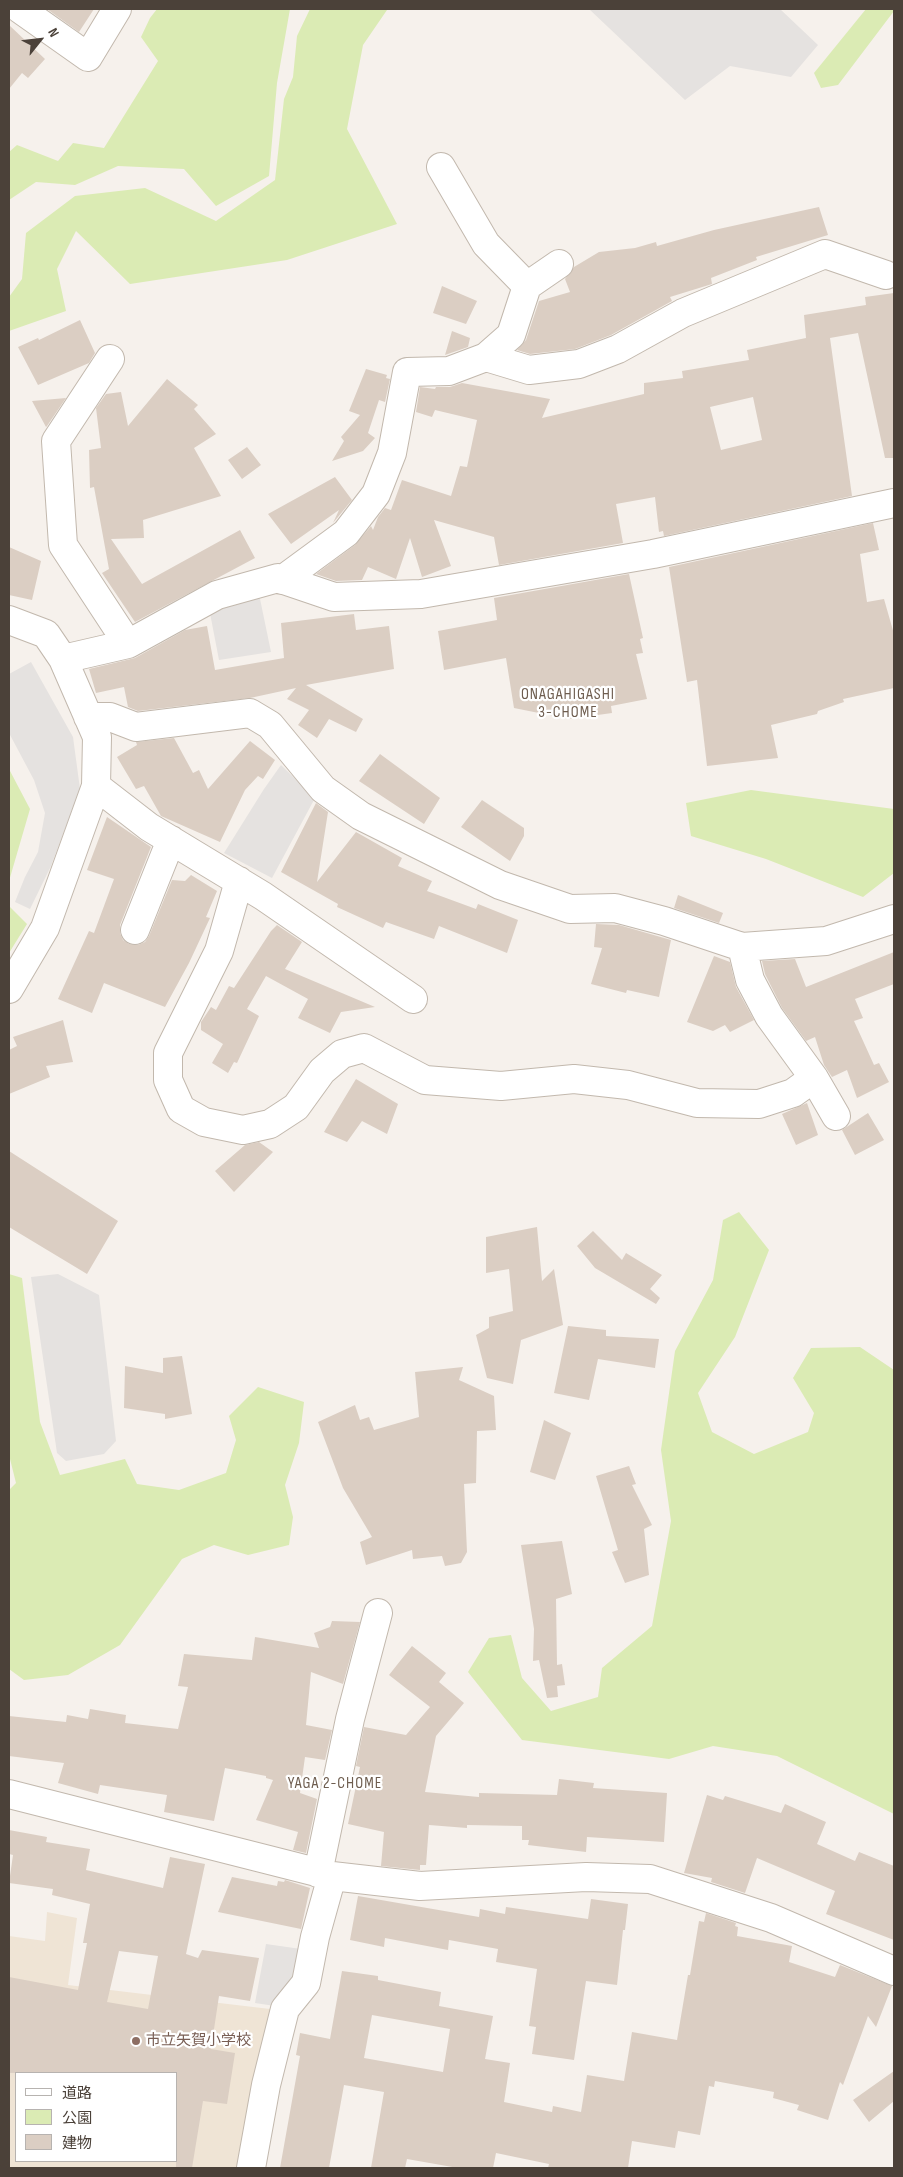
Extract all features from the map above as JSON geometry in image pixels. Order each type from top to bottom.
[{"type":"street","points":[[20,9],[88,57],[117,9]]},
{"type":"street","points":[[441,167],[486,244],[527,286]]},
{"type":"street","points":[[486,357],[529,370],[579,364],[618,349],[683,313],[825,254],[886,275]]},
{"type":"street","points":[[282,580],[346,533],[376,494],[392,453],[407,372],[449,371],[486,357],[511,335],[527,286],[559,264]]},
{"type":"street","points":[[110,359],[56,441],[63,545],[128,644]]},
{"type":"street","points":[[64,659],[128,644],[218,595],[278,578],[334,597],[421,594],[653,554],[894,503]]},
{"type":"street","points":[[9,620],[46,634],[64,659],[96,737],[96,786],[44,928],[9,988]]},
{"type":"street","points":[[88,717],[110,717],[136,727],[250,713],[270,725],[324,789],[361,816],[500,885],[570,909],[615,908],[664,921],[742,947],[826,941],[894,919]]},
{"type":"street","points":[[96,786],[149,826],[239,881],[413,999]]},
{"type":"street","points":[[135,930],[171,840]]},
{"type":"street","points":[[239,881],[218,951],[168,1052],[168,1080],[181,1108],[204,1122],[243,1130],[270,1124],[296,1107],[322,1071],[342,1054],[364,1048],[425,1080],[501,1086],[574,1079],[628,1085],[698,1103],[759,1104],[793,1093],[814,1078]]},
{"type":"street","points":[[742,947],[750,980],[769,1016],[814,1078],[836,1116]]},
{"type":"street","points":[[251,2168],[266,2086],[286,2009],[306,1983],[350,1719],[378,1613]]},
{"type":"street","points":[[9,1794],[325,1875],[420,1886],[586,1877],[650,1879],[708,1896],[771,1918],[894,1971]]},
{"type":"shaded area","points":[[589,9],[780,9],[818,45],[791,77],[730,66],[685,100]]},
{"type":"shaded area","points":[[259,594],[271,652],[219,660],[209,608]]},
{"type":"shaded area","points":[[31,662],[73,737],[80,789],[51,866],[30,909],[15,902],[38,852],[45,813],[34,780],[9,733],[9,674]]},
{"type":"shaded area","points":[[281,765],[315,798],[272,878],[224,853]]},
{"type":"shaded area","points":[[58,1274],[99,1295],[116,1441],[104,1454],[66,1461],[57,1453],[31,1277]]},
{"type":"shaded area","name":"市立矢賀小学校","points":[[47,1912],[77,1918],[68,1985],[270,2009],[241,2168],[9,2168],[9,1936],[45,1941]]},
{"type":"shaded area","points":[[266,1944],[301,1949],[294,1983],[275,2006],[255,2003]]},
{"type":"green space","points":[[157,9],[290,9],[277,83],[269,176],[216,206],[184,169],[118,166],[75,185],[36,182],[9,200],[9,152],[17,145],[58,161],[73,143],[104,148],[158,61],[141,37],[150,18]]},
{"type":"green space","points":[[310,9],[391,9],[387,10],[363,45],[347,129],[397,224],[287,260],[130,284],[76,231],[57,269],[66,311],[9,331],[9,297],[22,279],[26,233],[75,196],[145,188],[216,221],[275,180],[284,99],[293,77],[297,36]]},
{"type":"green space","points":[[866,9],[894,9],[894,11],[838,85],[821,88],[814,73]]},
{"type":"green space","points":[[9,769],[30,809],[9,881]]},
{"type":"green space","points":[[751,790],[894,809],[894,873],[863,897],[766,859],[691,836],[686,803]]},
{"type":"green space","points":[[9,906],[27,924],[9,953]]},
{"type":"green space","points":[[739,1212],[769,1250],[735,1337],[698,1393],[712,1432],[754,1454],[808,1432],[814,1413],[793,1378],[811,1348],[860,1347],[894,1370],[894,1814],[777,1756],[713,1746],[669,1759],[522,1740],[468,1672],[489,1638],[511,1635],[522,1678],[551,1711],[598,1697],[602,1668],[652,1626],[671,1521],[661,1450],[675,1351],[713,1280],[723,1220]]},
{"type":"green space","points":[[9,1274],[22,1278],[40,1422],[60,1475],[125,1459],[137,1484],[179,1490],[226,1473],[236,1440],[229,1416],[258,1387],[304,1402],[299,1443],[285,1485],[293,1517],[289,1545],[248,1555],[214,1545],[182,1559],[120,1645],[68,1675],[24,1680],[9,1669],[9,1490],[16,1483],[9,1455]]},
{"type":"building","points":[[47,9],[94,9],[79,32]]},
{"type":"building","points":[[9,25],[45,59],[28,78],[22,73],[9,89]]},
{"type":"building","points":[[819,207],[828,235],[756,257],[757,260],[711,278],[712,284],[670,297],[672,301],[611,335],[575,349],[530,354],[517,350],[526,340],[539,301],[570,292],[565,279],[574,267],[599,252],[635,248],[656,242],[657,246],[714,230]]},
{"type":"building","points":[[442,286],[477,301],[466,324],[433,313]]},
{"type":"building","points":[[894,293],[894,458],[885,458],[858,333],[830,338],[852,496],[664,536],[663,531],[659,532],[655,497],[616,504],[623,543],[499,565],[494,537],[434,520],[451,566],[422,577],[410,538],[396,579],[368,567],[362,580],[336,581],[316,574],[355,545],[371,526],[373,530],[378,517],[385,508],[391,510],[402,480],[451,496],[460,466],[467,467],[477,420],[435,410],[432,417],[416,412],[420,387],[435,389],[436,387],[450,387],[462,383],[550,399],[542,418],[644,394],[644,383],[683,378],[682,371],[749,360],[747,350],[806,338],[804,315],[866,305],[865,297]],"holes":[[[753,397],[762,440],[721,450],[710,407]]]},
{"type":"building","points":[[80,320],[95,353],[89,363],[38,385],[18,347],[38,338],[39,340]]},
{"type":"building","points":[[452,331],[470,338],[468,347],[445,355]]},
{"type":"building","points":[[366,369],[387,375],[386,378],[390,379],[385,402],[379,400],[368,433],[375,438],[363,451],[332,461],[344,441],[341,437],[360,415],[349,411]]},
{"type":"building","points":[[167,379],[198,405],[194,409],[216,434],[194,448],[221,496],[143,520],[144,538],[111,539],[142,584],[240,530],[255,558],[135,622],[102,573],[109,569],[94,487],[90,488],[89,450],[101,448],[96,408],[106,394],[121,392],[128,426]]},
{"type":"building","points":[[66,398],[47,426],[46,427],[32,401]]},
{"type":"building","points":[[247,447],[261,465],[242,479],[228,460]]},
{"type":"building","points":[[335,477],[352,500],[333,523],[339,510],[291,544],[268,514]]},
{"type":"building","points":[[873,523],[879,550],[860,554],[867,602],[884,599],[894,634],[894,688],[843,699],[844,702],[818,711],[817,714],[771,725],[778,758],[707,766],[697,680],[687,682],[669,567]]},
{"type":"building","points":[[9,547],[41,561],[32,600],[9,595]]},
{"type":"building","points":[[629,574],[643,638],[640,639],[643,653],[636,654],[647,699],[611,706],[612,713],[569,719],[514,708],[506,658],[444,670],[438,631],[497,620],[494,598]]},
{"type":"building","points":[[354,614],[356,630],[389,626],[394,669],[306,685],[363,719],[356,732],[329,719],[317,738],[298,725],[309,710],[287,699],[296,688],[250,698],[138,711],[128,707],[124,687],[96,693],[89,669],[135,658],[185,630],[207,626],[215,670],[284,658],[281,623]]},
{"type":"building","points":[[174,738],[193,773],[199,770],[208,789],[250,741],[275,760],[263,779],[258,776],[245,790],[220,842],[161,816],[144,786],[136,789],[117,757],[137,745],[136,742]]},
{"type":"building","points":[[380,754],[440,798],[424,824],[359,781]]},
{"type":"building","points":[[482,800],[524,828],[524,836],[510,861],[461,827]]},
{"type":"building","points":[[316,803],[328,812],[317,882],[356,832],[402,858],[398,866],[432,881],[427,891],[476,909],[478,904],[518,920],[507,953],[439,926],[434,939],[386,922],[383,928],[337,907],[338,904],[281,872]]},
{"type":"building","points":[[107,817],[151,847],[120,925],[120,933],[123,940],[129,944],[138,945],[145,942],[172,880],[185,881],[191,875],[217,891],[206,917],[210,918],[189,963],[165,1007],[104,983],[92,1013],[58,999],[89,931],[94,933],[114,879],[87,870]]},
{"type":"building","points":[[678,895],[723,913],[719,923],[674,908]]},
{"type":"building","points":[[596,924],[619,925],[671,940],[659,997],[627,990],[626,993],[591,984],[602,948],[594,947]]},
{"type":"building","points":[[277,925],[302,942],[285,969],[375,1007],[341,1012],[330,1033],[298,1018],[308,999],[266,976],[247,1009],[259,1016],[237,1063],[234,1062],[228,1073],[212,1063],[223,1044],[201,1030],[201,1022],[211,1007],[216,1010],[229,986],[234,988],[271,931]]},
{"type":"building","points":[[894,952],[894,984],[855,999],[863,1018],[854,1021],[874,1065],[879,1063],[889,1082],[857,1098],[847,1070],[832,1077],[824,1065],[815,1037],[806,1041],[782,1008],[765,974],[762,961],[795,959],[806,987]]},
{"type":"building","points":[[714,956],[730,962],[736,987],[754,1020],[730,1032],[725,1025],[713,1031],[687,1022]]},
{"type":"building","points":[[63,1020],[73,1062],[46,1066],[50,1077],[9,1094],[9,1050],[17,1046],[13,1037]]},
{"type":"building","points":[[356,1079],[398,1104],[387,1134],[362,1121],[347,1142],[324,1132]]},
{"type":"building","points":[[807,1103],[818,1135],[796,1145],[782,1114]]},
{"type":"building","points":[[868,1113],[884,1140],[855,1155],[842,1130]]},
{"type":"building","points":[[259,1142],[273,1152],[234,1192],[215,1171],[245,1145]]},
{"type":"building","points":[[9,1151],[118,1221],[87,1274],[9,1227]]},
{"type":"building","points":[[537,1227],[542,1281],[554,1269],[563,1325],[521,1340],[513,1384],[487,1378],[476,1335],[489,1328],[489,1317],[513,1311],[509,1269],[486,1273],[486,1237]]},
{"type":"building","points":[[593,1231],[622,1260],[626,1253],[662,1275],[650,1289],[660,1298],[656,1304],[595,1268],[577,1246]]},
{"type":"building","points":[[568,1326],[606,1330],[606,1336],[659,1339],[655,1368],[598,1359],[589,1400],[554,1393]]},
{"type":"building","points":[[182,1356],[192,1414],[165,1419],[165,1414],[124,1408],[125,1366],[163,1373],[163,1358]]},
{"type":"building","points":[[463,1367],[459,1380],[494,1396],[496,1430],[477,1431],[476,1483],[464,1484],[467,1552],[461,1563],[445,1566],[442,1556],[413,1559],[412,1550],[366,1565],[360,1542],[372,1537],[343,1488],[318,1422],[355,1405],[360,1420],[369,1417],[374,1430],[419,1417],[415,1372]]},
{"type":"building","points":[[544,1420],[571,1433],[555,1480],[530,1472]]},
{"type":"building","points":[[629,1466],[636,1484],[632,1485],[652,1525],[644,1529],[649,1575],[625,1583],[612,1552],[618,1550],[596,1476]]},
{"type":"building","points":[[562,1541],[572,1594],[556,1599],[557,1665],[562,1664],[565,1685],[557,1686],[558,1697],[547,1698],[539,1660],[533,1661],[534,1629],[521,1545]]},
{"type":"building","points":[[332,1621],[360,1622],[343,1684],[311,1672],[306,1725],[332,1730],[325,1760],[305,1757],[300,1793],[317,1799],[306,1853],[293,1850],[298,1832],[256,1820],[273,1780],[266,1778],[266,1776],[225,1768],[214,1821],[164,1812],[167,1795],[100,1785],[98,1794],[58,1783],[64,1763],[9,1756],[9,1716],[66,1722],[67,1715],[88,1719],[90,1709],[126,1715],[125,1723],[178,1729],[188,1687],[178,1686],[184,1654],[252,1660],[255,1637],[319,1648],[314,1633],[330,1627]]},
{"type":"building","points":[[412,1646],[446,1673],[439,1682],[464,1703],[436,1736],[425,1792],[479,1797],[479,1793],[557,1795],[559,1779],[594,1783],[593,1788],[667,1793],[664,1842],[587,1837],[586,1852],[528,1845],[529,1840],[522,1840],[522,1826],[467,1825],[467,1828],[429,1825],[426,1865],[420,1865],[420,1870],[381,1866],[384,1832],[348,1824],[360,1767],[356,1766],[364,1727],[406,1735],[430,1707],[389,1675]]},
{"type":"building","points":[[707,1795],[723,1800],[725,1796],[781,1813],[785,1804],[826,1822],[817,1844],[855,1861],[859,1852],[894,1866],[894,1940],[826,1914],[835,1891],[757,1858],[745,1893],[711,1882],[712,1878],[684,1873]]},
{"type":"building","points":[[9,1830],[47,1837],[46,1842],[90,1849],[86,1870],[163,1888],[170,1857],[205,1864],[186,1954],[198,1958],[202,1950],[259,1958],[250,2001],[219,1996],[211,2049],[235,2053],[227,2104],[203,2101],[192,2168],[176,2168],[176,2162],[178,2162],[178,2072],[9,2073],[9,1977],[78,1990],[87,1943],[83,1943],[90,1904],[52,1895],[53,1889],[9,1883],[13,1855],[9,1854]],"holes":[[[119,1951],[158,1956],[148,2009],[107,2002]]]},
{"type":"building","points":[[232,1877],[277,1886],[278,1881],[284,1882],[285,1880],[310,1888],[301,1929],[218,1912]]},
{"type":"building","points":[[358,1896],[479,1917],[480,1909],[505,1914],[506,1907],[588,1919],[591,1899],[628,1904],[617,1985],[586,1981],[574,2060],[532,2054],[536,2027],[529,2026],[537,1969],[496,1962],[498,1949],[449,1940],[448,1950],[385,1938],[384,1947],[350,1940]]},
{"type":"building","points":[[706,1913],[736,1923],[735,1926],[738,1927],[737,1936],[792,1946],[789,1962],[835,1977],[840,1965],[892,1986],[876,2027],[868,2016],[843,2085],[840,2082],[828,2120],[797,2110],[799,2105],[773,2098],[774,2092],[715,2081],[714,2087],[709,2086],[700,2135],[678,2131],[675,2148],[632,2141],[628,2168],[548,2168],[549,2164],[496,2153],[493,2168],[458,2168],[407,2159],[405,2168],[371,2168],[384,2092],[344,2085],[329,2168],[280,2168],[300,2056],[296,2055],[300,2033],[330,2039],[342,1971],[378,1976],[378,1980],[441,1992],[439,2006],[493,2016],[485,2059],[510,2063],[504,2102],[552,2112],[553,2106],[581,2112],[587,2075],[624,2081],[632,2032],[677,2040],[699,1921],[704,1922]],"holes":[[[372,2015],[450,2029],[443,2072],[364,2058]]]},
{"type":"building","points":[[894,2071],[894,2101],[869,2122],[853,2100]]},
{"type":"place","name":"市立矢賀小学校","points":[[136,2041]]},
{"type":"district","name":"ONAGAHIGASHI 3-CHOME","points":[[568,704]]},
{"type":"district","name":"YAGA 2-CHOME","points":[[335,1784]]}]
